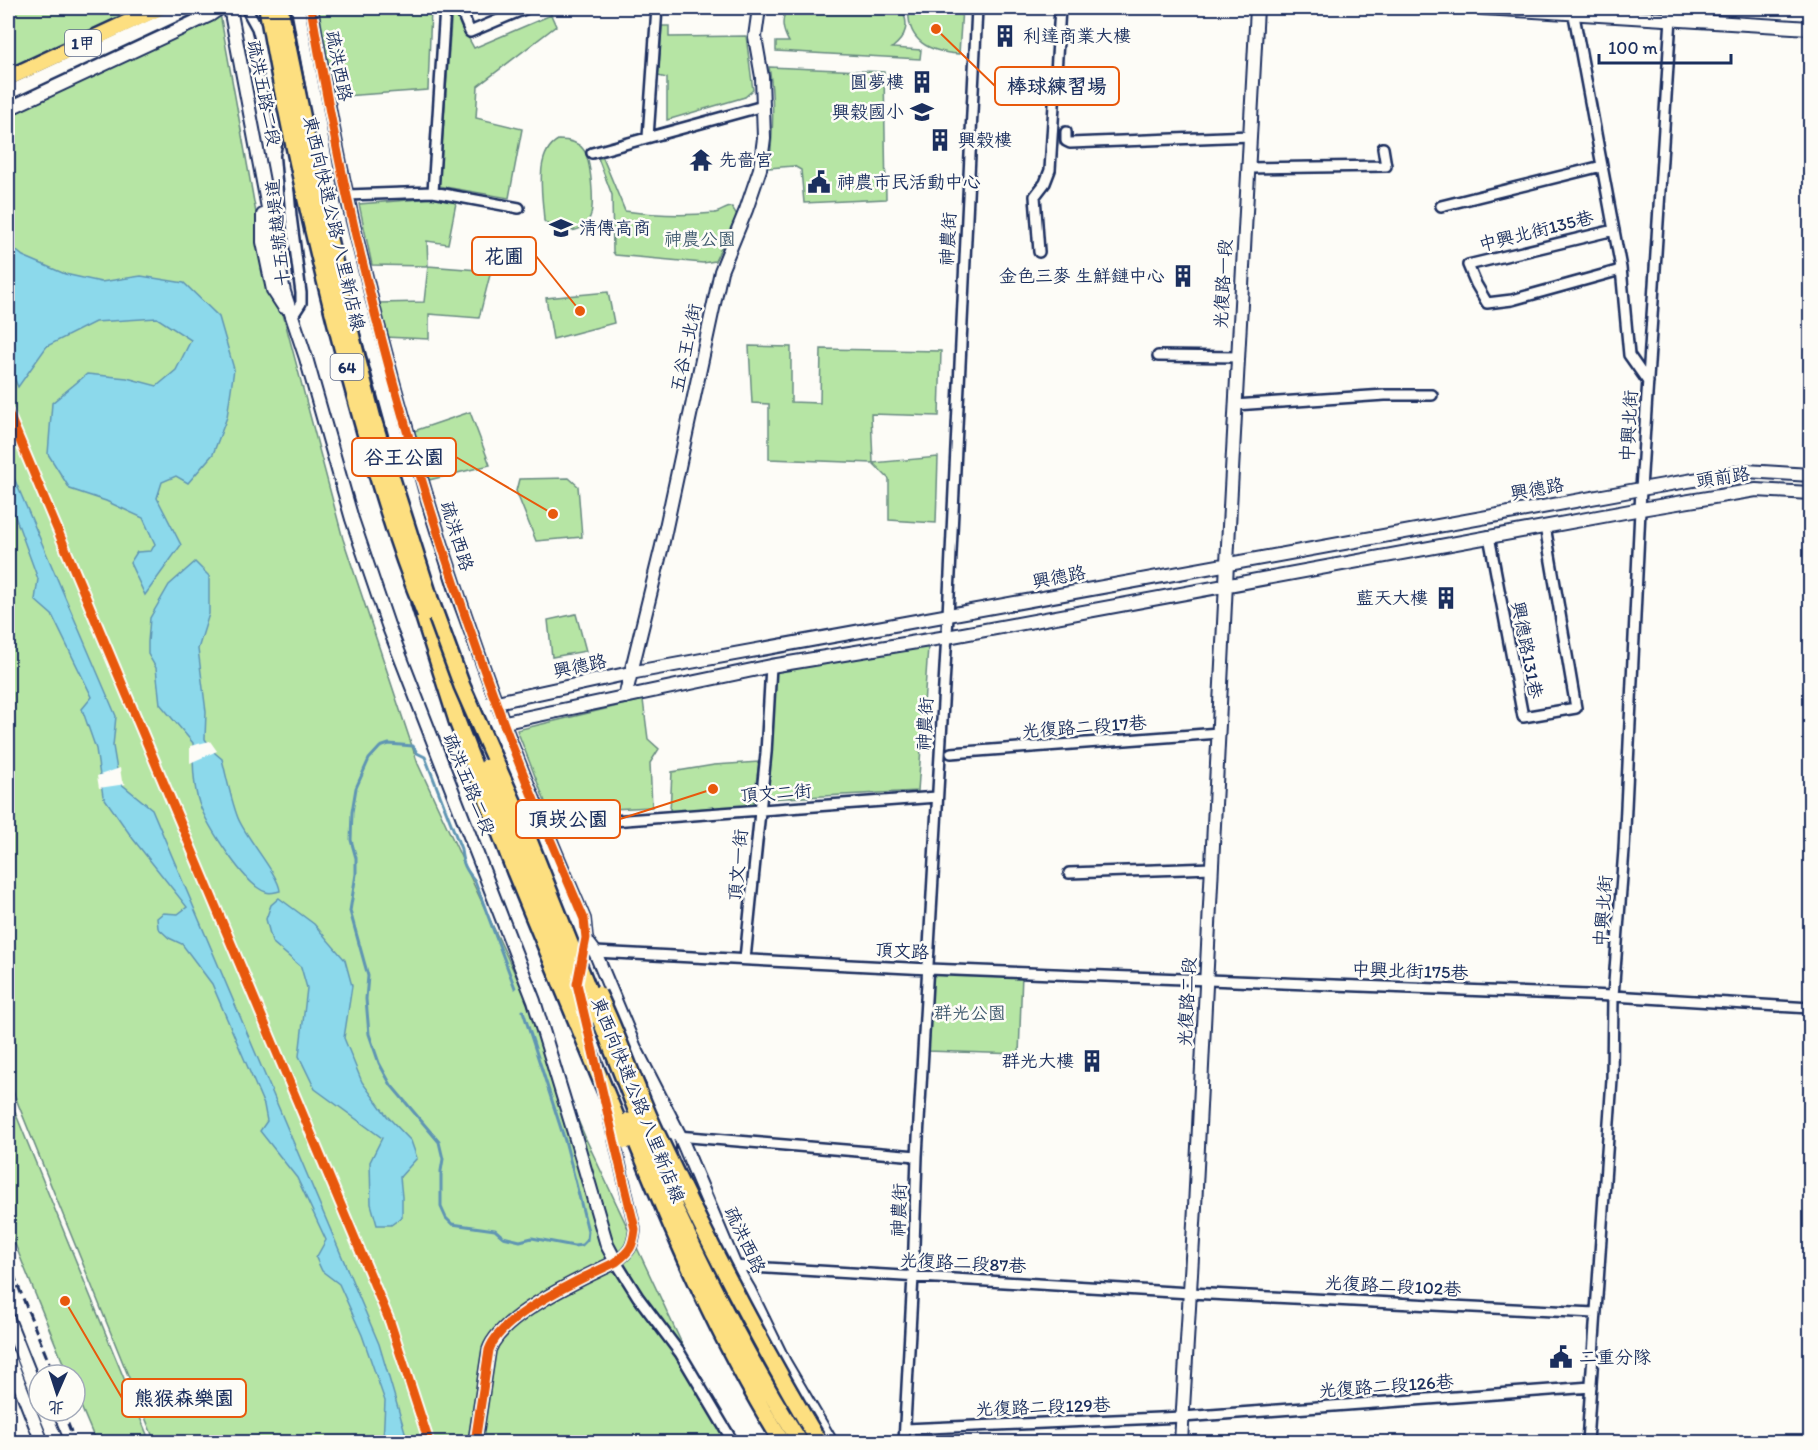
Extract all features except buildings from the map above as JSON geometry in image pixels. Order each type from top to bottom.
[{"type":"main road","name":"1甲","points":[[8,68],[136,8]]},
{"type":"main road","name":"1甲","points":[[8,78],[159,8]]},
{"type":"main road","name":"東西向快速公路 八里新店線","points":[[267,8],[329,297],[380,486],[405,564],[654,1187],[702,1294],[751,1390],[782,1443]]},
{"type":"main road","name":"東西向快速公路 八里新店線","points":[[280,8],[352,342],[373,419],[438,621],[462,686],[519,815],[685,1231],[747,1350],[800,1443]]},
{"type":"main road","points":[[416,593],[457,721],[492,815],[603,1087],[685,1280],[769,1443]]},
{"type":"main road","points":[[548,889],[610,1017],[655,1130],[718,1260],[775,1368],[819,1443]]},
{"type":"main road","points":[[670,1243],[710,1304],[789,1443]]},
{"type":"street","points":[[8,93],[190,8]]},
{"type":"street","points":[[8,109],[210,15],[220,8]]},
{"type":"street","name":"疏洪五路二段","points":[[230,8],[284,292],[352,519],[388,625],[534,1001],[607,1245],[616,1262]]},
{"type":"street","name":"十五號越堤道","points":[[246,8],[256,28],[273,90],[281,133],[288,142],[286,156],[291,216],[301,292],[301,303],[292,317]]},
{"type":"street","points":[[285,8],[285,26],[298,112],[298,123],[288,142],[299,161],[335,307],[372,301]]},
{"type":"street","points":[[298,11],[312,8]]},
{"type":"street","name":"疏洪西路","points":[[312,8],[347,195],[372,301],[432,515],[497,724],[573,923],[595,952],[635,1047],[680,1136],[735,1266],[784,1362],[831,1443]]},
{"type":"street","points":[[433,192],[445,8]]},
{"type":"street","points":[[459,8],[470,32],[527,8]]},
{"type":"street","points":[[648,137],[657,8]]},
{"type":"street","name":"五谷王北街","points":[[625,697],[664,537],[721,271],[760,169],[763,143],[762,77],[755,38],[759,8]]},
{"type":"street","name":"神農街","points":[[904,1443],[917,1156],[947,637],[977,8]]},
{"type":"street","points":[[1039,252],[1035,196],[1045,183],[1050,170],[1060,8]]},
{"type":"street","name":"光復路一段","points":[[1227,563],[1257,8]]},
{"type":"street","points":[[1483,8],[1573,10],[1810,28]]},
{"type":"street","name":"中興北街","points":[[1573,10],[1622,268],[1629,355],[1648,382]]},
{"type":"street","name":"疏洪西路","points":[[298,11],[332,195],[418,517],[444,599],[490,704]]},
{"type":"street","name":"中興北街","points":[[1587,1443],[1612,1079],[1613,996],[1624,850],[1641,489],[1671,18]]},
{"type":"street","points":[[592,153],[763,106]]},
{"type":"street","points":[[1066,132],[1066,141],[1070,143],[1251,135]]},
{"type":"street","points":[[1248,168],[1386,166],[1383,148]]},
{"type":"street","points":[[1441,206],[1602,166]]},
{"type":"street","points":[[347,195],[433,192],[519,208]]},
{"type":"street","name":"中興北街135巷","points":[[1614,230],[1468,265],[1487,303],[1491,304],[1622,268]]},
{"type":"street","points":[[1158,356],[1238,357]]},
{"type":"street","points":[[1235,405],[1385,395],[1432,395]]},
{"type":"street","name":"頭前路","points":[[1641,489],[1746,471],[1810,475]]},
{"type":"street","name":"興德路","points":[[490,704],[630,674],[1641,489]]},
{"type":"street","name":"頭前路","points":[[1641,509],[1756,490],[1810,493]]},
{"type":"street","name":"興德路","points":[[497,724],[771,666],[947,637],[1641,509]]},
{"type":"street","name":"興德路131巷","points":[[1489,536],[1523,717],[1576,708],[1545,526]]},
{"type":"street","name":"光復路二段","points":[[1181,1443],[1227,563]]},
{"type":"street","name":"頂文一街","points":[[745,959],[766,756],[771,666]]},
{"type":"street","name":"疏洪西路","points":[[497,724],[545,826],[584,919],[586,938]]},
{"type":"street","name":"光復路二段17巷","points":[[951,753],[1219,733]]},
{"type":"street","name":"頂文二街","points":[[545,826],[937,797]]},
{"type":"street","points":[[1069,873],[1212,868]]},
{"type":"street","points":[[475,1443],[492,1341],[529,1308],[616,1262],[628,1253],[633,1244],[635,1229],[577,984],[586,938]]},
{"type":"street","name":"頂文路","points":[[595,952],[1207,980]]},
{"type":"street","name":"中興北街175巷","points":[[1207,980],[1613,996],[1810,1008]]},
{"type":"street","name":"疏洪西路","points":[[635,1047],[693,1215],[728,1291],[811,1443]]},
{"type":"street","points":[[665,1135],[917,1156]]},
{"type":"street","points":[[616,1262],[638,1297],[680,1353],[733,1443]]},
{"type":"street","name":"光復路二段87巷","points":[[735,1266],[1190,1293]]},
{"type":"street","name":"光復路二段102巷","points":[[1190,1293],[1595,1313]]},
{"type":"street","points":[[8,1319],[12,1342],[27,1373]]},
{"type":"street","points":[[8,1355],[42,1443]]},
{"type":"street","name":"光復路二段126巷","points":[[1183,1417],[1591,1387]]},
{"type":"street","name":"光復路二段129巷","points":[[905,1429],[1183,1417]]},
{"type":"street","points":[[50,1423],[57,1443]]},
{"type":"green space","points":[[8,8],[219,8],[256,213],[343,539],[418,764],[523,991],[586,1139],[706,1395],[733,1442],[155,1442],[8,1079]]},
{"type":"green space","points":[[325,8],[431,8],[428,90],[330,97],[315,13]]},
{"type":"green space","points":[[452,8],[474,48],[551,15],[556,26],[478,86],[476,118],[522,129],[509,198],[439,186]]},
{"type":"green space","points":[[787,8],[900,8],[905,19],[905,30],[901,39],[892,48],[921,50],[920,59],[776,51],[776,42],[789,42],[783,25]]},
{"type":"green space","points":[[909,8],[962,8],[959,54],[938,51],[922,43],[911,29]]},
{"type":"green space","points":[[662,26],[669,26],[669,37],[746,36],[753,90],[745,97],[667,120],[667,78],[658,76]]},
{"type":"green space","points":[[769,67],[884,72],[886,199],[804,203],[801,170],[794,166],[769,168],[773,118]]},
{"type":"green space","points":[[558,140],[581,146],[586,154],[590,172],[592,203],[590,217],[584,225],[572,231],[552,228],[544,221],[541,189],[542,165],[550,147]]},
{"type":"green space","name":"神農公園","points":[[598,158],[603,158],[625,211],[692,215],[720,212],[732,207],[737,215],[715,261],[703,263],[615,255],[613,252],[612,195]]},
{"type":"green space","points":[[434,198],[456,203],[448,244],[427,241],[428,266],[372,265],[359,204]]},
{"type":"green space","points":[[428,266],[491,271],[479,318],[429,314],[429,339],[384,337],[378,303],[424,302]]},
{"type":"green space","points":[[608,292],[614,323],[553,339],[546,298]]},
{"type":"green space","points":[[749,346],[791,347],[791,402],[820,403],[821,349],[941,351],[939,416],[871,414],[873,463],[769,459],[769,404],[752,403]]},
{"type":"green space","points":[[470,412],[490,465],[425,481],[411,432]]},
{"type":"green space","points":[[938,457],[936,523],[889,520],[889,479],[873,463]]},
{"type":"green space","points":[[569,478],[578,486],[582,537],[536,541],[516,491],[519,479]]},
{"type":"green space","points":[[576,614],[586,651],[552,657],[548,620]]},
{"type":"green space","points":[[928,647],[918,791],[767,799],[776,670]]},
{"type":"green space","points":[[643,700],[648,739],[659,749],[650,763],[652,807],[549,812],[517,730]]},
{"type":"green space","points":[[759,762],[753,807],[670,812],[672,772],[714,765]]},
{"type":"green space","name":"群光公園","points":[[932,973],[1022,974],[1019,1054],[927,1051]]},
{"type":"green space","points":[[8,1095],[150,1442],[96,1442],[87,1421],[87,1363],[63,1363],[8,1227]]},
{"type":"water","points":[[8,244],[23,256],[65,274],[101,282],[141,276],[184,283],[219,317],[234,369],[227,417],[213,454],[188,483],[176,476],[162,482],[157,498],[181,545],[145,595],[130,563],[137,552],[151,551],[155,544],[143,518],[106,501],[70,489],[48,454],[52,403],[87,374],[127,378],[157,386],[176,370],[191,340],[157,318],[95,322],[47,346],[18,387],[8,363]]},
{"type":"water","points":[[8,464],[116,716],[113,746],[119,782],[152,809],[379,1344],[408,1442],[383,1442],[385,1401],[362,1335],[339,1284],[322,1271],[316,1258],[326,1240],[297,1178],[260,1131],[267,1121],[264,1105],[212,984],[182,944],[169,938],[158,928],[157,918],[163,913],[178,914],[187,907],[133,839],[103,796],[96,749],[82,709],[92,697],[52,615],[35,600],[38,579],[8,497]]},
{"type":"water","points":[[195,562],[209,576],[209,614],[198,649],[206,712],[205,739],[222,759],[238,818],[278,884],[280,891],[273,893],[257,887],[248,879],[228,854],[203,813],[197,796],[193,743],[160,704],[156,668],[148,654],[150,618],[169,585]]},
{"type":"water","points":[[279,898],[314,924],[345,960],[352,986],[344,1038],[362,1082],[387,1116],[411,1141],[417,1158],[400,1177],[402,1217],[391,1225],[377,1225],[371,1204],[370,1162],[382,1138],[315,1089],[299,1056],[307,988],[301,967],[272,942],[266,919],[271,905]]},
{"type":"pier","points":[[210,741],[217,751],[190,763],[190,746]]},
{"type":"pier","points":[[120,768],[122,781],[126,784],[99,788],[97,776]]},
{"type":"waterway","points":[[515,988],[475,881],[463,862],[461,849],[425,757],[417,753],[413,746],[389,744],[380,747],[369,759],[356,788],[351,840],[356,858],[356,874],[350,911],[368,976],[366,999],[369,1034],[379,1063],[391,1085],[439,1142],[443,1159],[441,1207],[452,1224],[495,1230],[503,1237],[520,1241],[532,1238],[574,1246],[582,1245],[587,1240],[588,1231],[566,1144],[523,1011]]},
{"type":"railway","points":[[8,1261],[49,1363]]},
{"type":"railway","points":[[68,1423],[75,1442]]},
{"type":"cycle path","points":[[311,8],[337,149],[362,262],[416,460],[457,590],[502,719],[584,919],[586,938],[577,984],[635,1229],[630,1248],[625,1255],[525,1311],[497,1337],[489,1350],[475,1442]]},
{"type":"cycle path","points":[[8,412],[390,1322],[429,1442]]},
{"type":"place","name":"棒球練習場","points":[[936,29]]},
{"type":"place","name":"利達商業大樓","points":[[1005,36]]},
{"type":"place","name":"圓夢樓","points":[[922,82]]},
{"type":"place","name":"興穀國小","points":[[922,112]]},
{"type":"place","name":"興穀樓","points":[[940,140]]},
{"type":"place","name":"先嗇宮","points":[[701,160]]},
{"type":"place","name":"神農市民活動中心","points":[[819,182]]},
{"type":"place","name":"清傳高商","points":[[561,228]]},
{"type":"place","name":"金色三麥 生鮮鏈中心","points":[[1183,276]]},
{"type":"place","name":"花圃","points":[[580,311]]},
{"type":"place","name":"谷王公園","points":[[553,514]]},
{"type":"place","name":"藍天大樓","points":[[1446,598]]},
{"type":"place","name":"頂崁公園","points":[[713,789]]},
{"type":"place","name":"群光大樓","points":[[1092,1061]]},
{"type":"place","name":"熊猴森樂園","points":[[65,1301]]},
{"type":"place","name":"二重分隊","points":[[1561,1357]]}]
